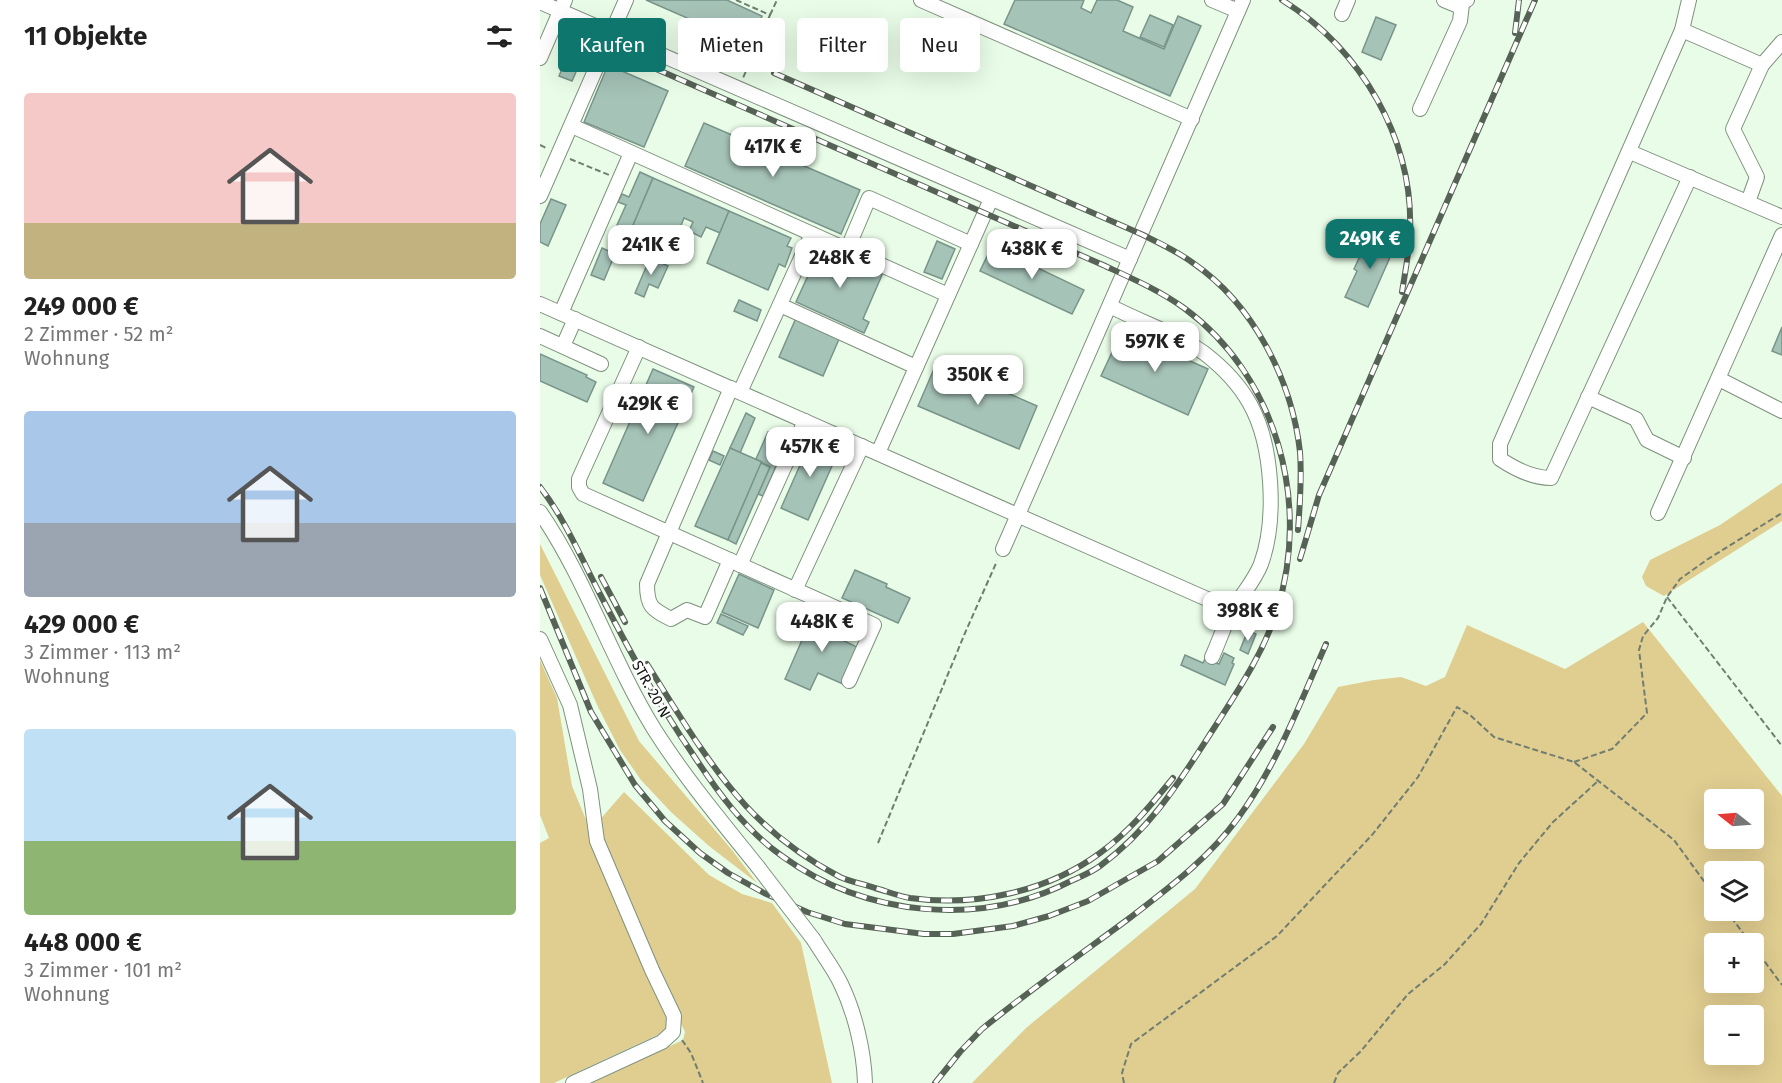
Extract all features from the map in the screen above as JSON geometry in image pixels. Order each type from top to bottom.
[{"type":"lane","points":[[618,18],[626,0]]},
{"type":"lane","points":[[921,0],[1192,119]]},
{"type":"lane","points":[[1003,549],[1241,6],[1212,0]]},
{"type":"lane","points":[[1342,14],[1348,0]]},
{"type":"lane","points":[[1420,109],[1460,21],[1464,2],[1451,4],[1444,0]]},
{"type":"lane","points":[[1689,0],[1682,30],[1500,444],[1500,459],[1513,468],[1542,478],[1551,478],[1690,177]]},
{"type":"lane","points":[[540,2],[563,6],[585,18]]},
{"type":"lane","points":[[540,58],[543,41],[563,6]]},
{"type":"lane","points":[[1682,30],[1762,65]]},
{"type":"lane","points":[[1748,202],[1757,177],[1732,129],[1762,65],[1782,42]]},
{"type":"lane","points":[[666,57],[1130,259]]},
{"type":"lane","points":[[540,196],[595,72]]},
{"type":"lane","points":[[572,126],[948,295]]},
{"type":"lane","points":[[1630,152],[1782,217]]},
{"type":"lane","points":[[561,313],[632,153]]},
{"type":"lane","points":[[847,250],[869,198],[971,244]]},
{"type":"lane","points":[[878,453],[991,199]]},
{"type":"lane","points":[[805,421],[735,563],[705,617],[687,610],[671,619],[653,609],[647,599],[647,584],[668,532],[812,234]]},
{"type":"lane","points":[[1659,513],[1782,235]]},
{"type":"lane","points":[[540,303],[1232,610]]},
{"type":"lane","points":[[780,304],[916,367]]},
{"type":"lane","points":[[1110,306],[1204,353],[1232,379],[1251,405],[1257,422],[1268,465],[1270,524],[1260,566],[1251,585],[1232,610],[1212,657]]},
{"type":"lane","points":[[563,346],[575,319]]},
{"type":"lane","points":[[540,336],[601,364]]},
{"type":"lane","points":[[639,347],[579,479],[579,487],[583,494],[874,625],[849,681]]},
{"type":"lane","points":[[1719,379],[1782,411]]},
{"type":"lane","points":[[1588,397],[1636,419],[1647,440],[1684,458]]},
{"type":"lane","points":[[795,590],[862,446]]},
{"type":"lane","name":"STR. 20 N","points":[[540,512],[561,543],[606,641],[654,729],[698,791],[814,940],[841,984],[854,1020],[865,1068],[865,1083]]},
{"type":"lane","points":[[540,639],[570,705],[590,789],[597,841],[674,1017],[673,1032],[662,1042],[573,1083]]},
{"type":"path","points":[[736,0],[770,15]]},
{"type":"path","points":[[738,88],[777,0]]},
{"type":"path","points":[[1574,762],[1612,749],[1647,713],[1639,650],[1643,636],[1658,618],[1667,597],[1680,579],[1782,513]]},
{"type":"path","points":[[878,843],[965,633],[1003,549]]},
{"type":"path","points":[[1667,597],[1782,746]]},
{"type":"path","points":[[1125,1083],[1122,1073],[1131,1044],[1277,936],[1371,835],[1418,777],[1457,707],[1470,715],[1494,737],[1574,762],[1674,840],[1704,881]]},
{"type":"path","points":[[1334,1083],[1338,1073],[1361,1051],[1408,994],[1444,965],[1481,924],[1519,863],[1553,822],[1598,781]]},
{"type":"path","points":[[1764,961],[1782,985]]},
{"type":"path","points":[[673,1032],[684,1042],[691,1053],[703,1083]]},
{"type":"shaded area","points":[[1782,483],[1782,521],[1664,596],[1646,586],[1642,577],[1650,560],[1720,525]]},
{"type":"shaded area","points":[[540,544],[639,741],[732,850],[757,883],[709,846],[671,812],[641,780],[620,750],[598,707],[540,575]]},
{"type":"shaded area","points":[[1643,622],[1782,796],[1782,1083],[972,1083],[1026,1028],[1195,889],[1304,744],[1338,687],[1401,677],[1426,686],[1445,677],[1467,625],[1565,669]]},
{"type":"shaded area","points":[[540,660],[557,698],[572,786],[671,1024],[664,1032],[554,1083],[540,1083],[540,843],[549,838],[540,815]]},
{"type":"shaded area","points":[[624,792],[709,875],[742,894],[772,903],[801,943],[832,1083],[591,1083],[683,1040],[685,1032],[605,853],[598,822]]},
{"type":"building","points":[[646,0],[727,0],[762,16],[761,18],[687,18]]},
{"type":"building","points":[[1015,0],[1084,0],[1081,8],[1091,13],[1097,0],[1117,0],[1133,7],[1123,31],[1164,49],[1178,16],[1201,26],[1170,96],[1004,24]]},
{"type":"building","points":[[1150,15],[1173,25],[1164,47],[1140,37]]},
{"type":"building","points":[[1376,17],[1396,25],[1381,60],[1362,52]]},
{"type":"building","points":[[561,72],[576,72],[572,81],[559,76]]},
{"type":"building","points":[[605,72],[624,72],[668,91],[644,147],[584,122]]},
{"type":"building","points":[[704,123],[860,190],[841,234],[685,166]]},
{"type":"building","points":[[640,172],[653,178],[631,230],[617,225],[626,205],[618,202],[622,194],[629,197]]},
{"type":"building","points":[[653,178],[729,211],[720,233],[706,227],[701,237],[689,231],[693,222],[684,218],[672,248],[631,230]]},
{"type":"building","points":[[551,199],[566,205],[548,246],[540,242],[540,224]]},
{"type":"building","points":[[729,211],[791,238],[787,246],[792,248],[785,267],[779,264],[768,290],[707,263]]},
{"type":"building","points":[[1370,234],[1395,246],[1368,307],[1345,297],[1357,271],[1354,269]]},
{"type":"building","points":[[937,241],[955,249],[942,279],[924,272]]},
{"type":"building","points":[[992,246],[1084,290],[1072,314],[980,271]]},
{"type":"building","points":[[821,247],[882,275],[863,319],[869,322],[864,333],[796,302]]},
{"type":"building","points":[[602,248],[615,254],[604,280],[591,275]]},
{"type":"building","points":[[650,258],[668,266],[658,288],[649,284],[644,297],[635,293]]},
{"type":"building","points":[[739,300],[761,310],[757,321],[734,311]]},
{"type":"building","points":[[796,318],[840,337],[823,376],[779,357]]},
{"type":"building","points":[[1782,327],[1782,355],[1772,351]]},
{"type":"building","points":[[1122,331],[1208,369],[1188,415],[1101,376]]},
{"type":"building","points":[[540,354],[587,375],[586,377],[596,382],[587,402],[540,381]]},
{"type":"building","points":[[937,362],[1037,406],[1019,449],[918,406]]},
{"type":"building","points":[[653,369],[694,387],[643,501],[603,483]]},
{"type":"building","points":[[746,413],[755,418],[740,453],[730,448]]},
{"type":"building","points":[[768,432],[777,436],[775,442],[785,446],[763,496],[758,494],[770,467],[756,459]]},
{"type":"building","points":[[813,436],[840,448],[808,520],[781,508]]},
{"type":"building","points":[[730,448],[762,462],[728,540],[695,526]]},
{"type":"building","points":[[713,451],[724,456],[720,465],[709,460]]},
{"type":"building","points":[[761,463],[770,467],[736,544],[728,540]]},
{"type":"building","points":[[855,570],[887,584],[886,587],[910,598],[898,623],[842,598]]},
{"type":"building","points":[[739,574],[774,590],[758,628],[722,612]]},
{"type":"building","points":[[816,608],[841,619],[834,636],[859,648],[843,684],[818,673],[810,690],[785,679]]},
{"type":"building","points":[[721,614],[748,626],[743,635],[717,623]]},
{"type":"building","points":[[1248,630],[1256,634],[1248,654],[1240,650]]},
{"type":"building","points":[[1224,653],[1234,658],[1232,663],[1234,664],[1225,685],[1181,665],[1185,655],[1203,663],[1205,659],[1219,664]]},
{"type":"railway","points":[[1282,0],[1310,20],[1336,44],[1358,70],[1377,100],[1392,131],[1403,164],[1409,198],[1410,233],[1402,292]]},
{"type":"railway","points":[[1515,33],[1519,0]]},
{"type":"railway","points":[[1300,559],[1319,495],[1535,0]]},
{"type":"railway","points":[[540,487],[565,525],[643,675],[679,734],[732,809],[768,845],[815,877],[850,892],[887,903],[925,909],[963,910],[1001,905],[1038,895],[1100,866],[1136,835],[1165,801],[1191,764],[1242,684],[1272,626],[1277,610],[1287,569],[1290,527],[1287,485],[1278,444],[1263,405],[1243,369],[1216,336],[1184,308],[1155,290],[1103,265],[663,72]]},
{"type":"railway","points":[[774,73],[1141,234],[1181,255],[1214,280],[1251,322],[1266,346],[1288,398],[1296,425],[1300,452],[1298,530]]},
{"type":"railway","points":[[601,577],[625,622]]},
{"type":"railway","points":[[540,588],[591,712],[635,785],[665,821],[700,853],[728,873],[764,893],[807,912],[845,924],[924,934],[953,934],[1013,926],[1049,916],[1088,901],[1158,861],[1223,804],[1273,727]]},
{"type":"railway","points":[[935,1083],[982,1029],[1160,894],[1202,859],[1227,833],[1265,777],[1326,644]]},
{"type":"railway","points":[[647,664],[718,773],[746,806],[778,836],[840,877],[906,897],[935,900],[985,898],[1010,894],[1057,878],[1111,845],[1139,818],[1173,778]]}]
